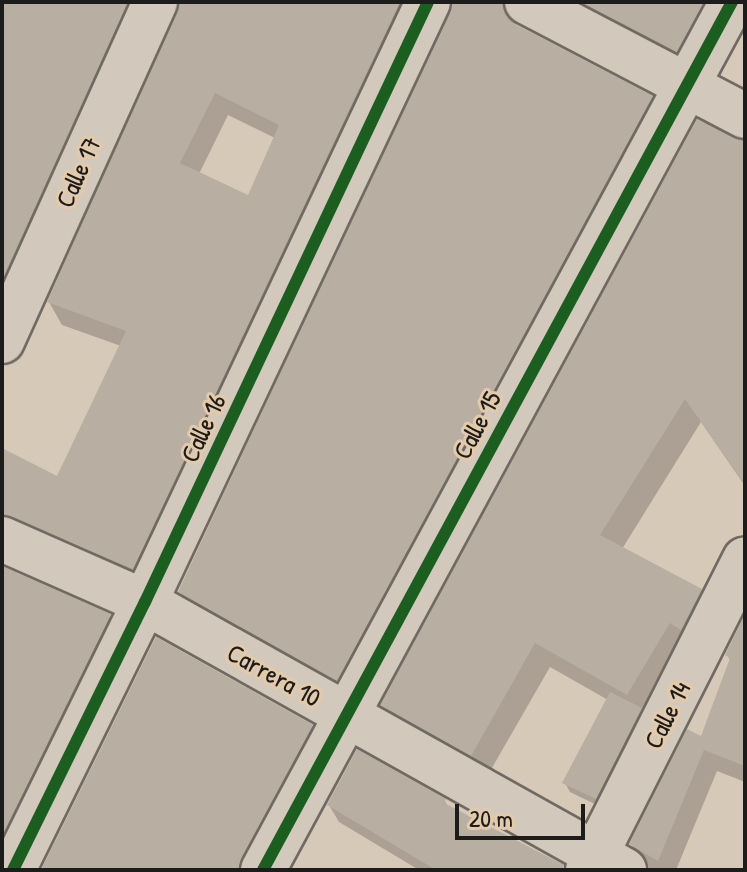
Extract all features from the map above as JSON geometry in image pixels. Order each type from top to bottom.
[{"type":"street","name":"Calle 17","points":[[2,341],[155,2]]},
{"type":"street","name":"Calle 16","points":[[13,870],[145,602],[428,2]]},
{"type":"street","points":[[527,2],[685,88],[745,116]]},
{"type":"street","name":"Calle 15","points":[[263,870],[732,2]]},
{"type":"street","name":"Carrera 10","points":[[2,539],[145,602],[603,865]]},
{"type":"street","name":"Calle 14","points":[[603,865],[745,559]]},
{"type":"building","points":[[2,2],[128,2],[2,280]]},
{"type":"building","points":[[180,2],[400,2],[133,569],[2,514],[2,448],[57,476],[126,331],[47,302]],"holes":[[[215,93],[279,125],[248,195],[180,163]]]},
{"type":"building","points":[[453,2],[502,2],[506,15],[515,24],[653,96],[337,681],[178,592]]},
{"type":"building","points":[[581,2],[704,2],[677,52]]},
{"type":"building","points":[[697,119],[745,141],[745,485],[685,399],[600,535],[702,589],[681,630],[670,623],[627,695],[535,643],[471,756],[380,705]]},
{"type":"building","points":[[2,566],[111,614],[2,836]]},
{"type":"building","points":[[745,614],[745,766],[704,750],[658,861],[629,844],[687,729],[701,736],[730,658],[725,655]]},
{"type":"building","points":[[156,637],[313,725],[237,870],[41,870]]},
{"type":"building","points":[[610,692],[642,708],[596,799],[562,783]]},
{"type":"building","points":[[357,749],[446,799],[444,803],[564,865],[563,870],[436,870],[327,805]]},
{"type":"cycle path","points":[[13,870],[145,602],[428,2]]},
{"type":"cycle path","points":[[263,870],[732,2]]}]
